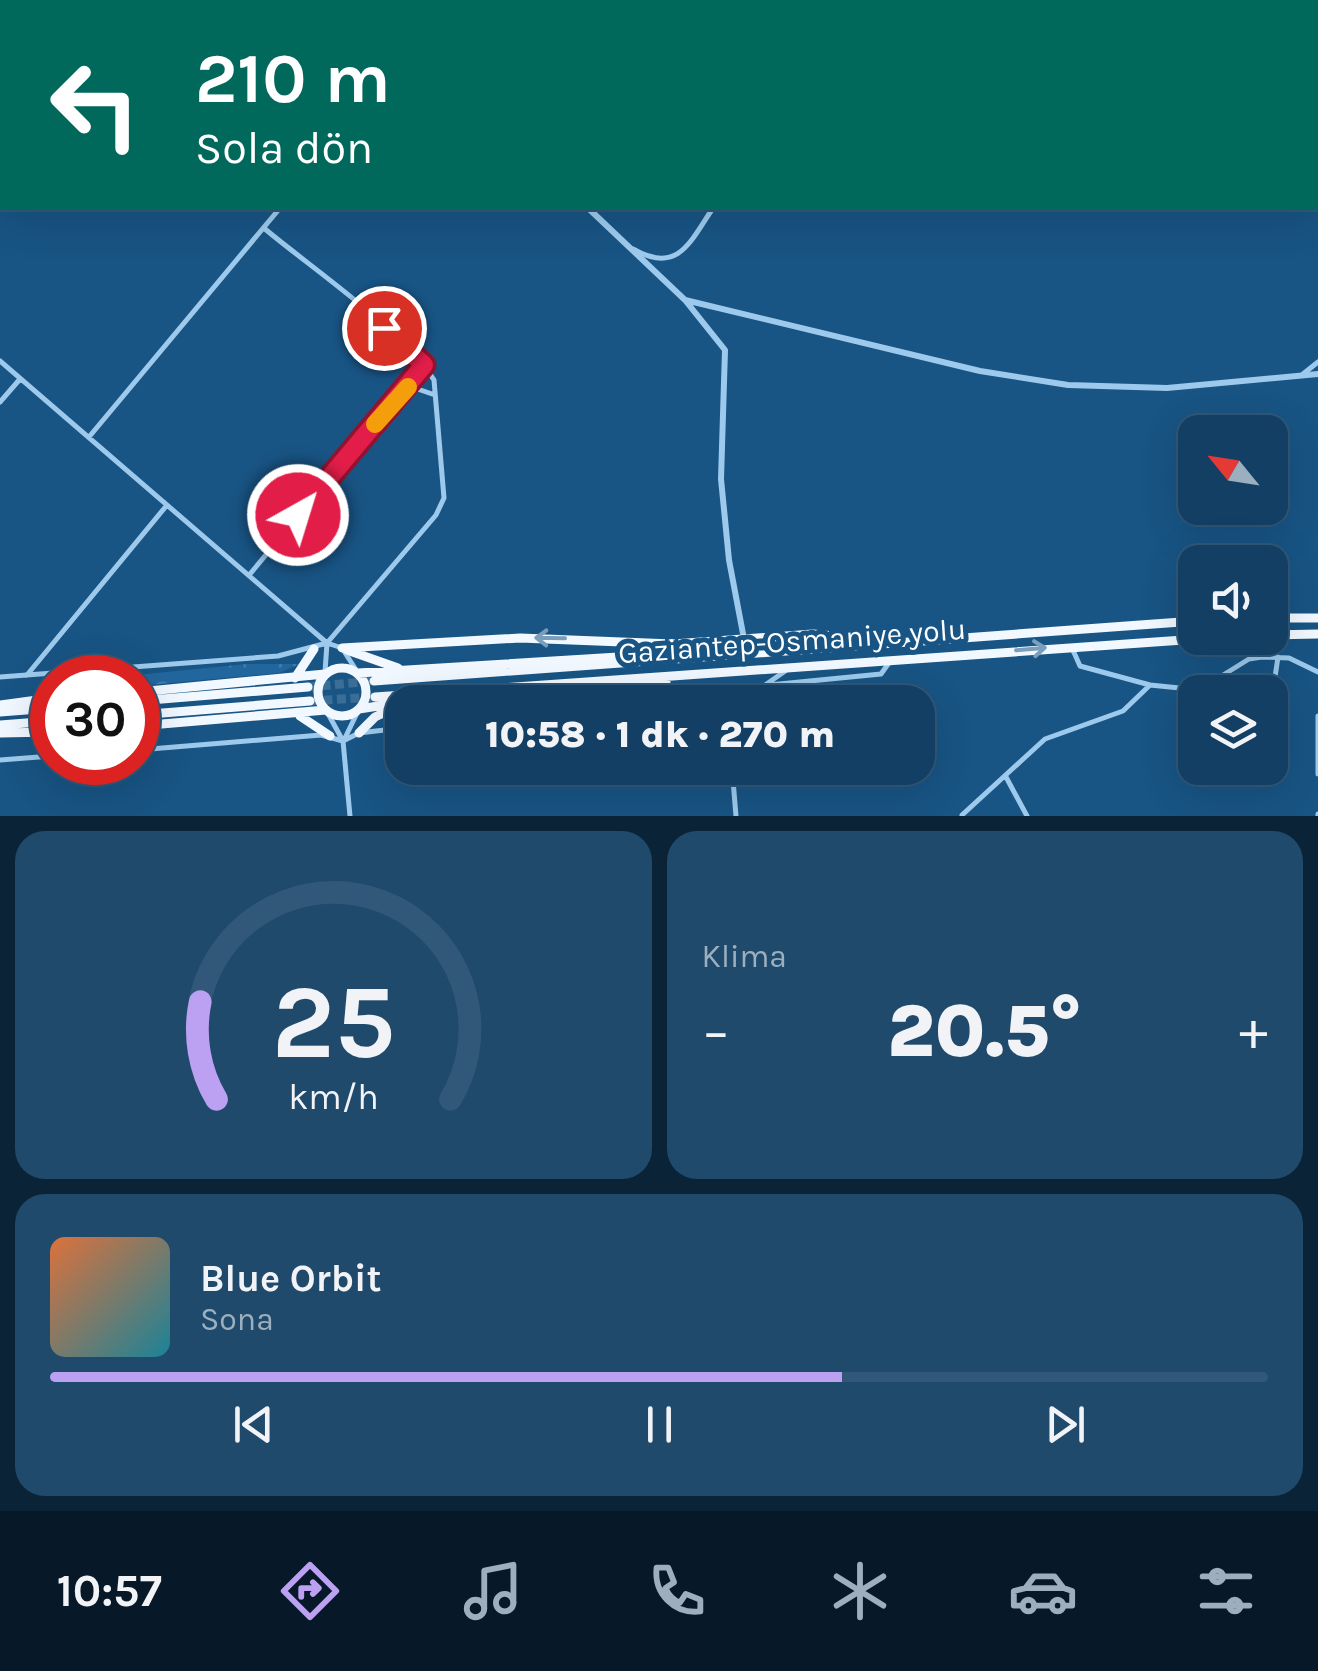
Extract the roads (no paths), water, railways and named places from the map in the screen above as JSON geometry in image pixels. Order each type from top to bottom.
[{"type":"highway","points":[[1288,618],[1318,618]]},
{"type":"highway","name":"Gaziantep-Osmaniye yolu","points":[[374,681],[1178,621]]},
{"type":"highway","points":[[342,648],[520,638],[651,644],[813,634],[866,636],[891,642]]},
{"type":"highway","points":[[1288,635],[1318,634]]},
{"type":"highway","name":"Gaziantep-Osmaniye yolu","points":[[375,697],[1178,640]]},
{"type":"highway","points":[[342,648],[406,669]]},
{"type":"highway","points":[[295,678],[314,649]]},
{"type":"highway","points":[[160,690],[295,678],[324,674],[338,667],[358,673],[688,651],[723,654]]},
{"type":"highway","points":[[358,673],[366,691],[359,709]]},
{"type":"highway","points":[[324,674],[318,692],[326,710]]},
{"type":"highway","points":[[639,685],[730,674]]},
{"type":"highway","points":[[160,699],[308,687]]},
{"type":"highway","points":[[160,713],[310,702]]},
{"type":"highway","points":[[0,709],[30,703]]},
{"type":"highway","points":[[160,724],[326,710],[343,716],[385,705]]},
{"type":"highway","points":[[0,709],[30,708]]},
{"type":"highway","points":[[359,733],[385,712]]},
{"type":"highway","points":[[292,714],[330,736]]},
{"type":"highway","points":[[0,725],[30,723]]},
{"type":"highway","points":[[0,733],[30,732]]},
{"type":"street","points":[[89,437],[279,210]]},
{"type":"street","points":[[590,210],[685,300],[725,350],[721,478],[729,560],[744,639]]},
{"type":"street","points":[[626,244],[646,256],[674,258],[709,210]]},
{"type":"street","points":[[0,677],[278,656],[314,649],[326,642],[436,514],[444,498],[434,380],[424,365],[265,229]]},
{"type":"street","points":[[685,300],[980,371],[1068,386],[1218,386],[1318,374]]},
{"type":"street","points":[[0,362],[326,642],[342,648],[358,673]]},
{"type":"street","points":[[1303,374],[1318,362]]},
{"type":"street","points":[[250,574],[424,365]]},
{"type":"street","points":[[0,402],[20,379]]},
{"type":"street","points":[[408,386],[434,395]]},
{"type":"street","points":[[27,675],[167,505]]},
{"type":"street","points":[[324,674],[326,642]]},
{"type":"street","points":[[1070,645],[1080,666],[1150,685],[1199,690],[1248,659],[1278,657],[1318,672]]},
{"type":"street","points":[[1275,675],[1278,657]]},
{"type":"street","points":[[769,685],[881,674],[890,660]]},
{"type":"street","points":[[769,685],[788,669]]},
{"type":"street","points":[[962,815],[1045,739],[1123,710],[1150,685]]},
{"type":"street","points":[[343,740],[359,709]]},
{"type":"street","points":[[326,710],[343,740],[350,816]]},
{"type":"street","points":[[1318,716],[1318,774]]},
{"type":"street","points":[[160,748],[330,736],[343,740],[359,733],[385,730]]},
{"type":"street","points":[[0,760],[30,758]]},
{"type":"street","points":[[1006,777],[1026,816]]},
{"type":"street","points":[[733,785],[736,816]]},
{"type":"tunnel","points":[[308,687],[374,681]]},
{"type":"tunnel","points":[[310,701],[375,697]]}]
